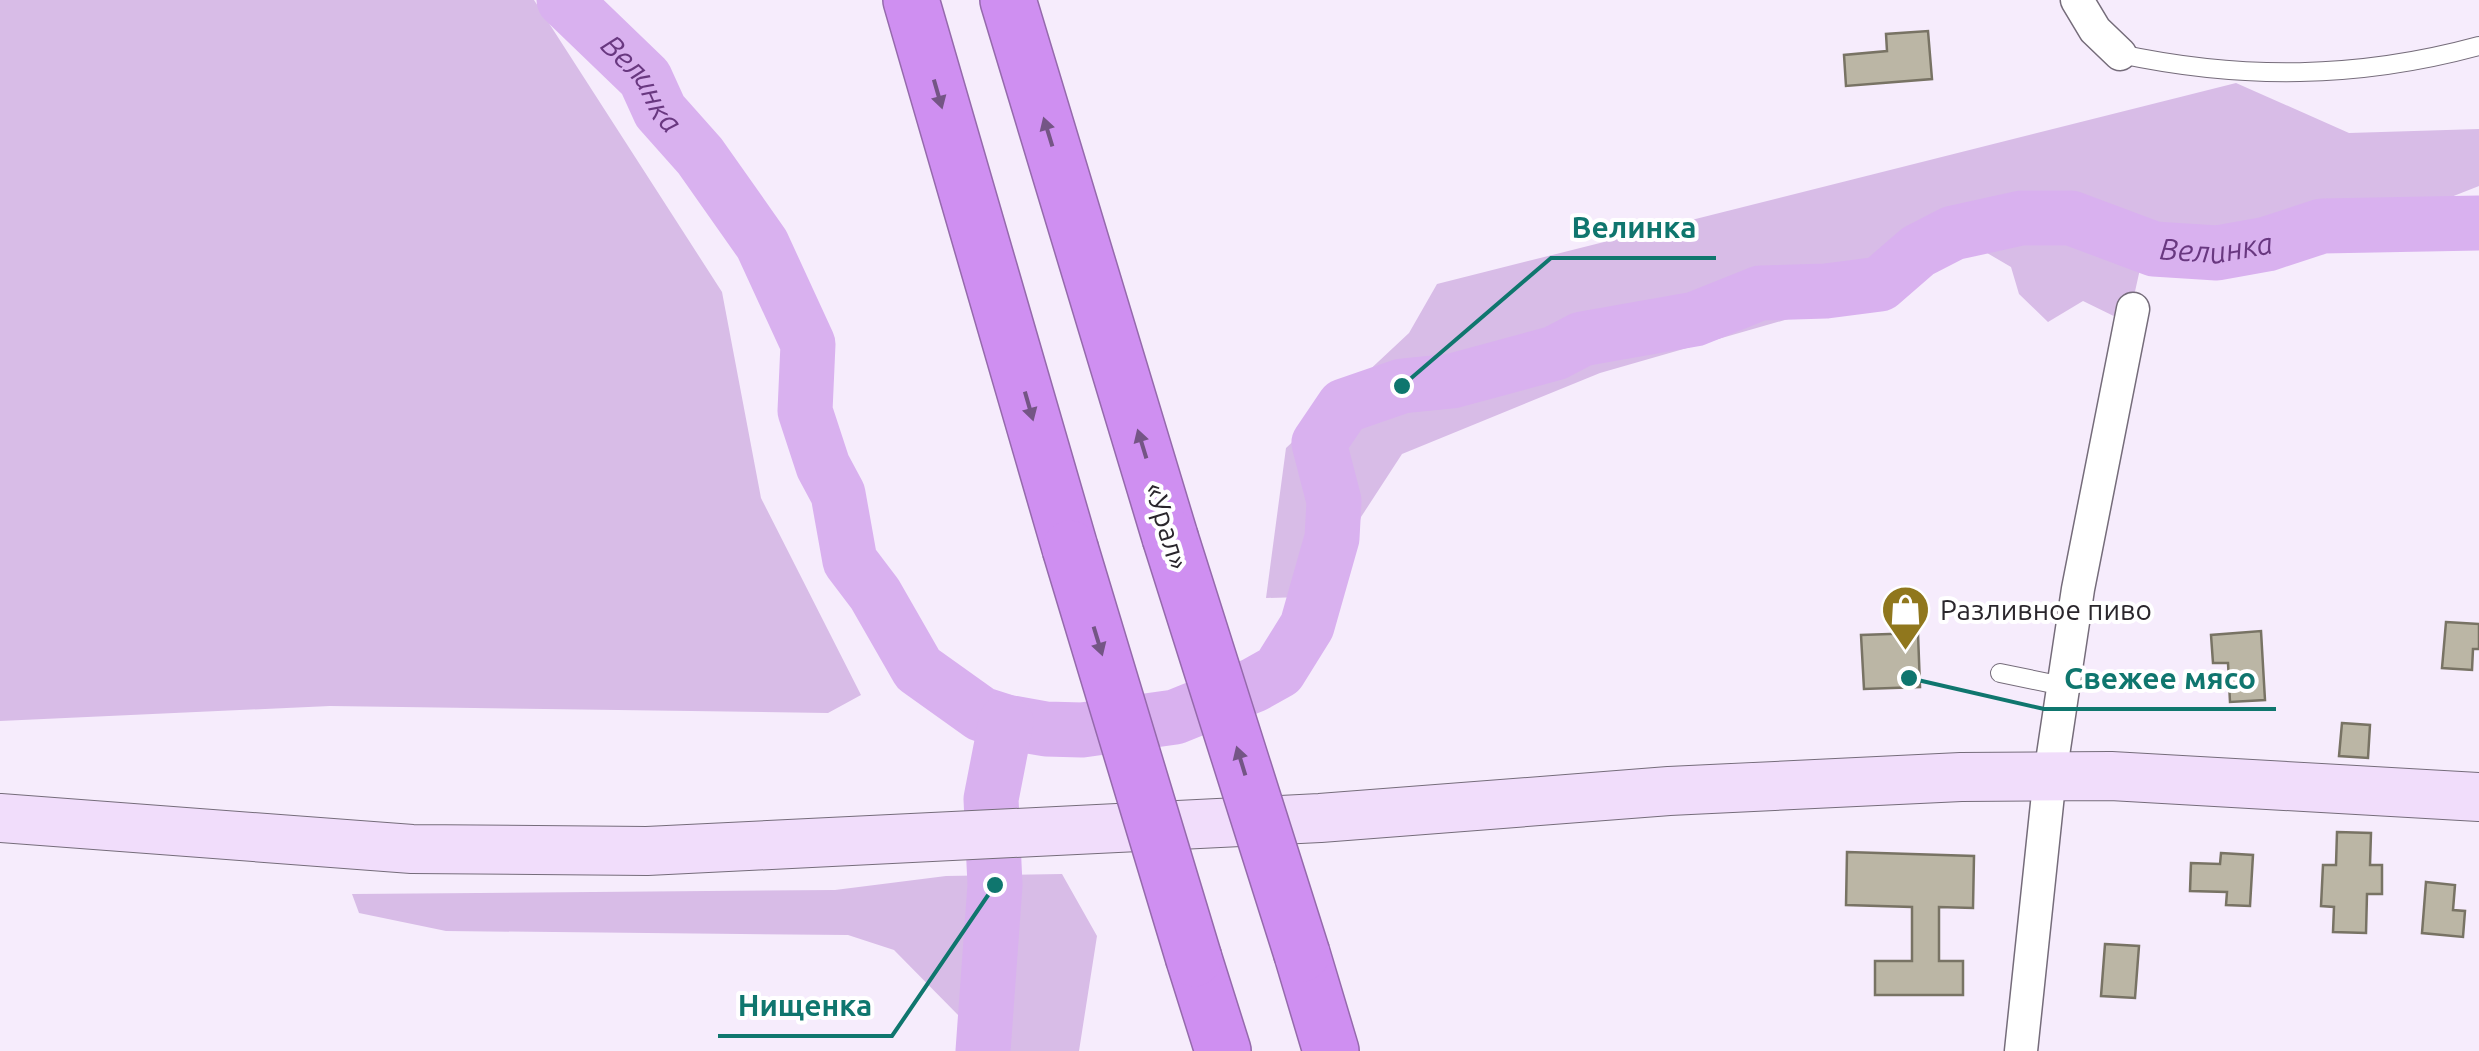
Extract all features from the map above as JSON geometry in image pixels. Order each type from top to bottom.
[{"type":"highway","points":[[911,0],[1070,548],[1223,1051]]},
{"type":"highway","name":"«Урал»","points":[[1008,0],[1331,1051]]},
{"type":"street","points":[[2078,0],[2094,30],[2120,54]]},
{"type":"street","points":[[2021,1051],[2063,686],[2133,309]]},
{"type":"street","points":[[0,818],[412,849],[646,851],[1377,814],[1669,790],[2050,775],[2479,797]]},
{"type":"lane","points":[[2120,54],[2183,68],[2292,74],[2416,63],[2479,46]]},
{"type":"lane","points":[[2000,674],[2063,686]]},
{"type":"shaded area","points":[[0,0],[534,0],[722,292],[761,498],[861,695],[828,713],[330,706],[0,721]]},
{"type":"shaded area","points":[[2236,83],[2349,133],[2479,129],[2479,186],[2337,242],[2140,269],[2128,323],[2083,301],[2048,322],[2019,294],[2011,267],[1982,250],[1823,309],[1600,373],[1402,454],[1361,517],[1335,596],[1266,598],[1286,448],[1409,333],[1437,284]]},
{"type":"shaded area","points":[[1062,874],[1097,936],[1079,1051],[960,1051],[960,1017],[894,950],[848,935],[446,931],[359,913],[352,894],[835,890],[946,876]]},
{"type":"building","points":[[1928,31],[1932,79],[1846,86],[1844,55],[1887,51],[1886,34]]},
{"type":"building","points":[[2446,622],[2479,624],[2479,649],[2473,649],[2472,670],[2442,668]]},
{"type":"building","points":[[2261,631],[2265,700],[2230,702],[2228,663],[2213,663],[2211,635]]},
{"type":"building","points":[[1918,633],[1920,687],[1864,689],[1861,635]]},
{"type":"building","points":[[2342,723],[2370,725],[2368,758],[2339,756]]},
{"type":"building","points":[[2337,832],[2371,833],[2370,865],[2382,865],[2382,894],[2367,894],[2366,933],[2333,932],[2334,907],[2321,906],[2323,865],[2336,865]]},
{"type":"building","points":[[1847,852],[1974,856],[1973,908],[1939,907],[1939,961],[1963,961],[1963,995],[1875,995],[1875,961],[1912,961],[1912,907],[1846,905]]},
{"type":"building","points":[[2221,853],[2253,855],[2250,906],[2226,905],[2227,892],[2190,891],[2191,863],[2220,864]]},
{"type":"building","points":[[2426,882],[2455,885],[2453,910],[2465,911],[2463,937],[2422,933]]},
{"type":"building","points":[[2105,944],[2139,946],[2135,998],[2101,996]]},
{"type":"waterway","name":"Велинка","points":[[564,0],[645,78],[660,111],[700,156],[762,244],[808,344],[805,411],[823,466],[838,494],[850,561],[875,594],[918,669],[981,714],[1046,729],[1082,730],[1175,717],[1279,671],[1307,626],[1332,538],[1334,501],[1319,443],[1344,406],[1402,386],[1452,381],[1555,353],[1582,339],[1695,319],[1760,293],[1880,284],[1918,251],[1953,233],[2021,218],[2071,218],[2154,249],[2217,253],[2267,244],[2322,226],[2479,223]]},
{"type":"waterway","points":[[983,1051],[995,885],[991,799],[1006,722]]},
{"type":"place","name":"Велинка","points":[[1402,386]]},
{"type":"place","name":"Разливное пиво","points":[[1905,652]]},
{"type":"place","name":"Свежее мясо","points":[[1909,678]]},
{"type":"place","name":"Нищенка","points":[[995,885]]}]
